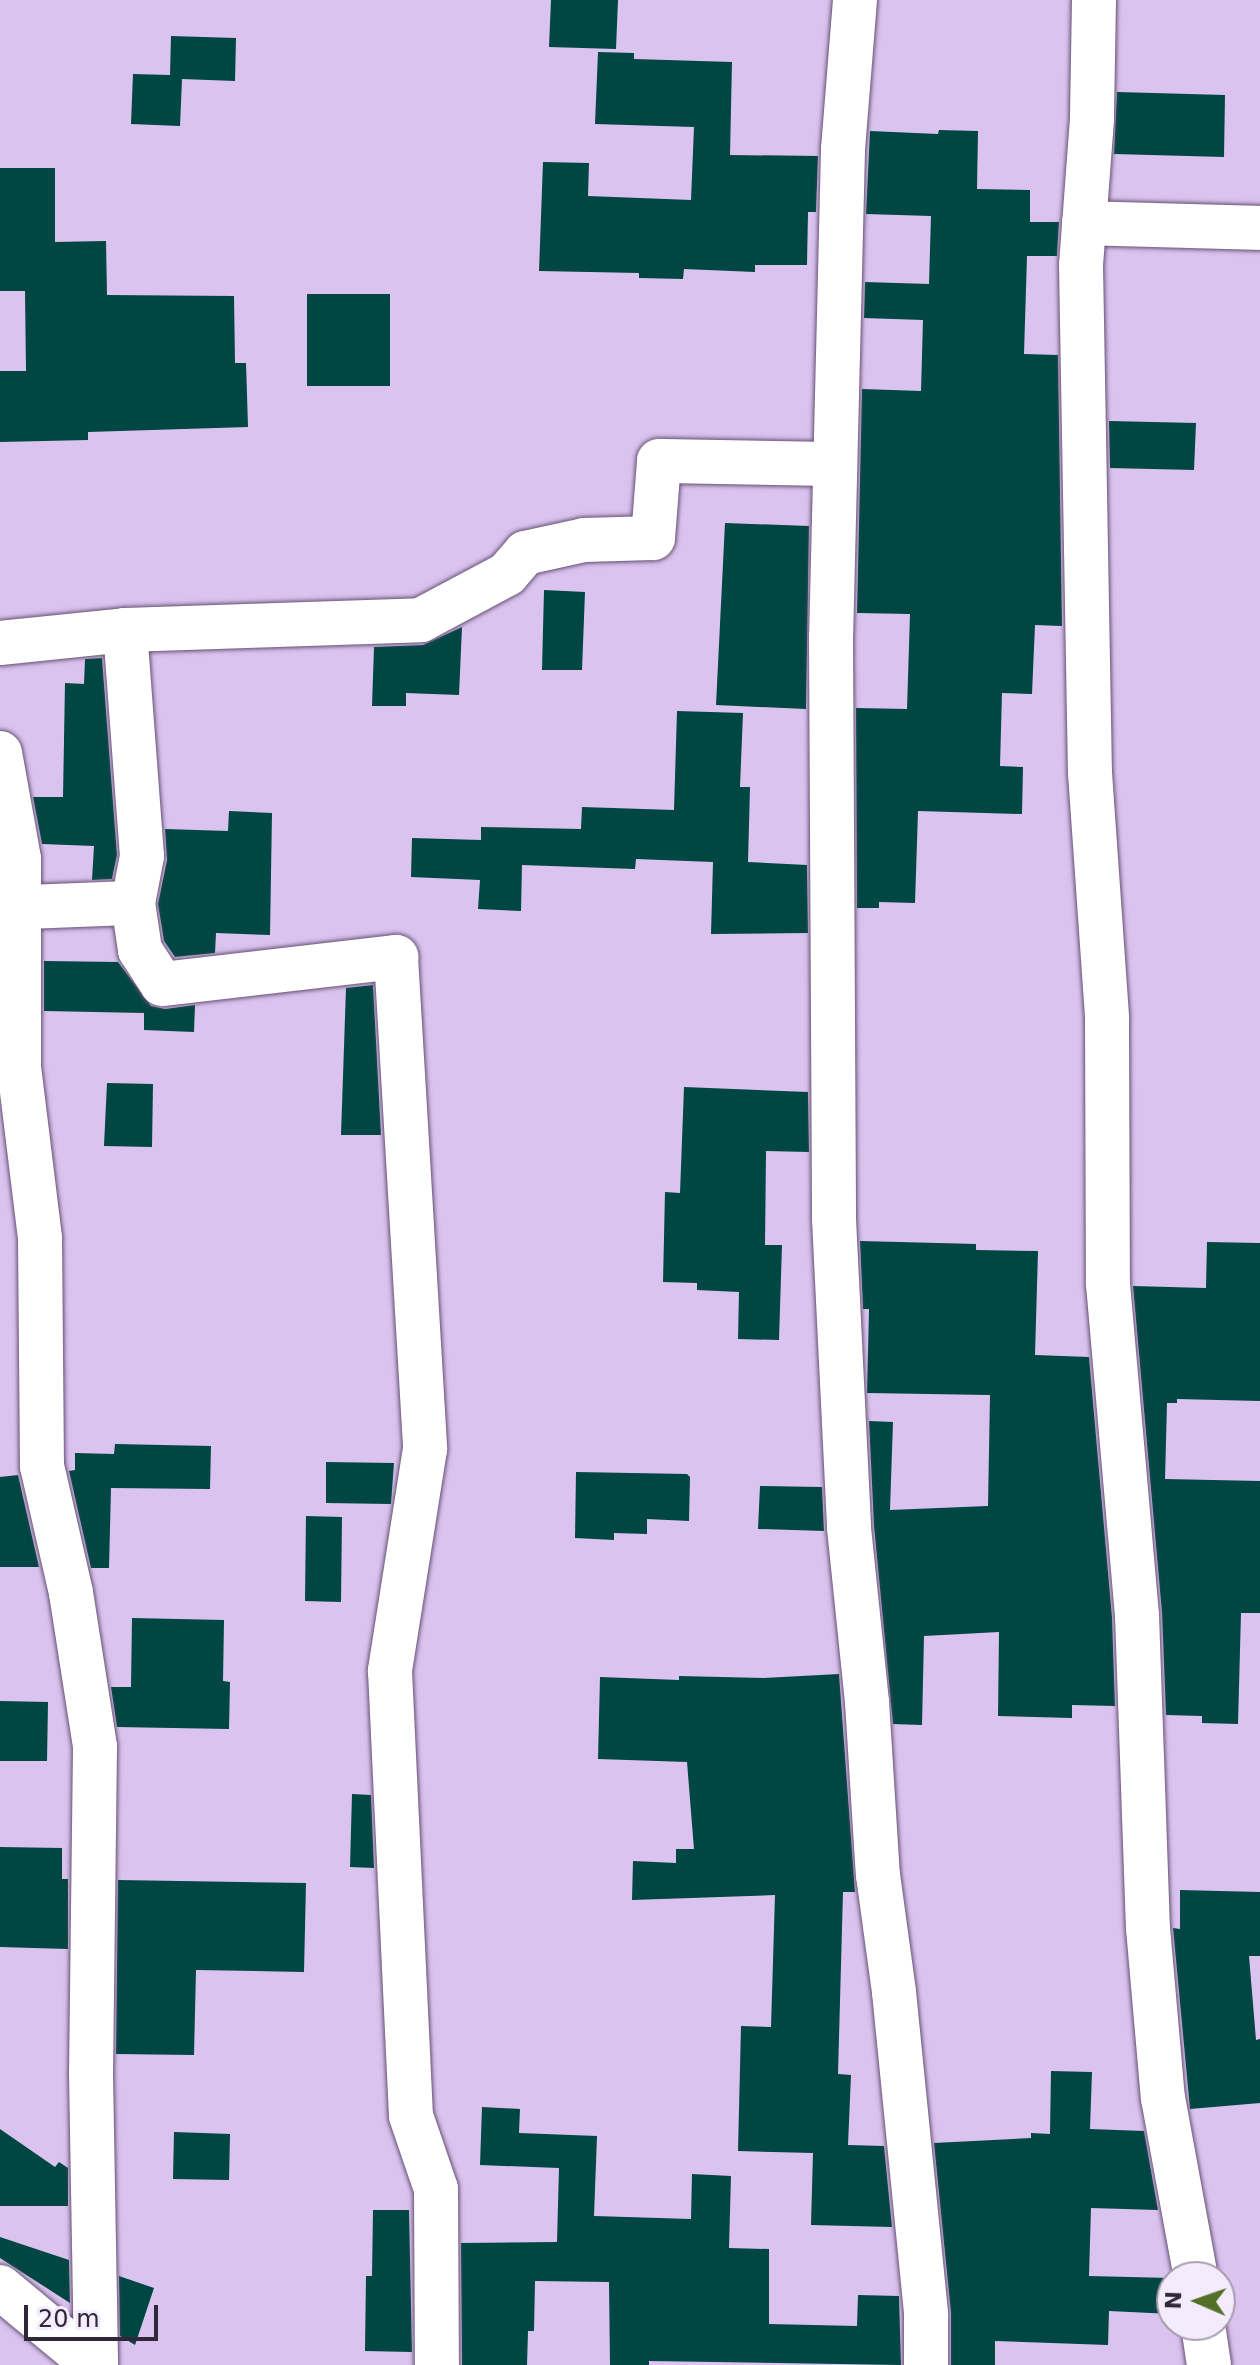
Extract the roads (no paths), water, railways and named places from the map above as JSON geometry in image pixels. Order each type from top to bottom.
[{"type":"street","points":[[855,0],[843,150],[831,637],[834,813],[831,1053],[837,1308],[849,1528],[867,1702],[878,1875],[894,1992],[926,2315],[926,2365]]},
{"type":"street","points":[[1094,0],[1092,119],[1081,265],[1090,773],[1107,1019],[1108,1284],[1137,1615],[1148,1928],[1163,2098],[1193,2261]]},
{"type":"street","points":[[1084,223],[1260,228]]},
{"type":"street","points":[[0,643],[125,630],[421,620],[507,574],[525,553],[584,540],[653,538],[659,461],[835,464]]},
{"type":"street","points":[[125,630],[142,856],[133,903],[140,950],[162,984],[396,957],[425,1449],[390,1671],[411,2116],[436,2189],[437,2365]]},
{"type":"street","points":[[0,753],[19,859],[9,908],[19,1067],[40,1238],[42,1466],[71,1593],[95,1747],[91,2073],[95,2365]]},
{"type":"street","points":[[9,908],[133,903]]},
{"type":"street","points":[[0,2287],[95,2365]]},
{"type":"street","points":[[1205,2341],[1209,2365]]}]
